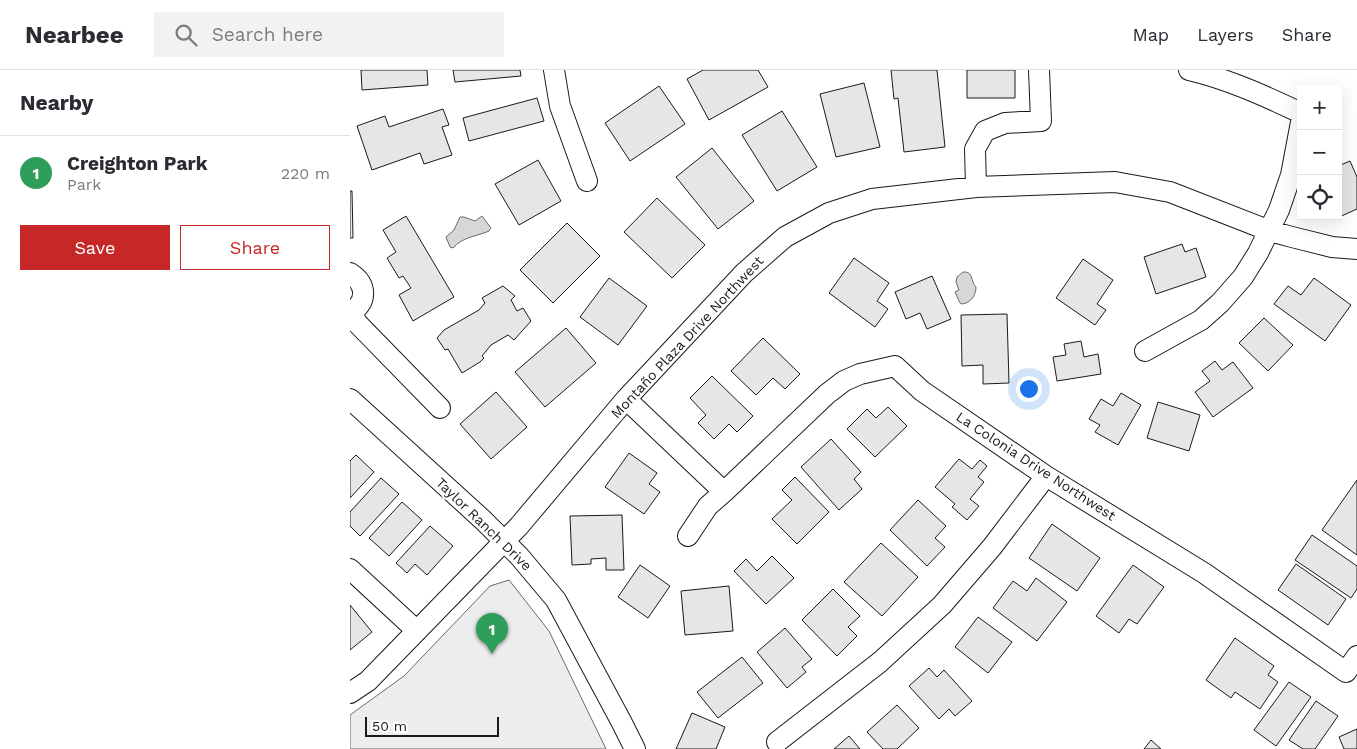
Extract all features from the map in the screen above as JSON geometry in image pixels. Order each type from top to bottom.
[{"type":"street","points":[[554,70],[560,106],[587,180]]},
{"type":"street","points":[[976,187],[975,149],[985,131],[1005,123],[1041,121],[1039,70]]},
{"type":"street","points":[[1190,70],[1257,92],[1297,111]]},
{"type":"street","points":[[1145,351],[1201,320],[1220,303],[1243,277],[1270,231],[1279,210],[1292,175],[1300,130]]},
{"type":"street","name":"Montaño Plaza Drive Northwest","points":[[350,693],[368,681],[519,526],[626,399],[744,273],[785,237],[829,213],[872,199],[976,187],[1115,182],[1170,192],[1270,231],[1332,247],[1357,249]]},
{"type":"street","points":[[350,273],[361,282],[363,289],[361,303],[350,313],[357,323],[440,408]]},
{"type":"street","name":"La Colonia Drive Northwest","points":[[688,536],[708,506],[827,394],[844,381],[860,374],[895,366],[922,391],[1046,476],[1204,573],[1346,672],[1357,656]]},
{"type":"street","name":"Taylor Ranch Drive","points":[[350,398],[504,540],[556,600],[635,749]]},
{"type":"street","points":[[626,399],[724,492]]},
{"type":"street","points":[[777,742],[880,662],[942,605],[992,547],[1046,476]]},
{"type":"street","points":[[350,569],[417,631]]},
{"type":"shaded area","points":[[482,216],[491,228],[489,231],[465,239],[453,248],[450,247],[446,237],[454,230],[460,217],[475,221]]},
{"type":"shaded area","points":[[963,272],[969,273],[976,287],[972,298],[962,304],[955,292],[959,290],[956,282],[957,277]]},
{"type":"shaded area","points":[[509,580],[549,631],[606,749],[350,749],[350,715],[404,676],[490,586]]},
{"type":"building","points":[[361,70],[427,70],[428,85],[362,90]]},
{"type":"building","points":[[453,70],[520,70],[521,76],[455,82]]},
{"type":"building","points":[[703,70],[758,70],[768,87],[709,120],[687,79]]},
{"type":"building","points":[[891,70],[937,70],[945,147],[904,152],[898,98],[894,99]]},
{"type":"building","points":[[967,70],[1015,70],[1015,98],[967,98]]},
{"type":"building","points":[[864,83],[880,147],[836,157],[820,94]]},
{"type":"building","points":[[659,86],[685,124],[630,161],[605,123]]},
{"type":"building","points":[[537,98],[544,121],[469,141],[463,118]]},
{"type":"building","points":[[443,109],[449,125],[442,127],[452,155],[424,164],[420,153],[372,170],[357,126],[385,116],[389,127]]},
{"type":"building","points":[[782,111],[817,167],[777,191],[742,135]]},
{"type":"building","points":[[712,148],[754,201],[718,229],[676,177]]},
{"type":"building","points":[[538,160],[561,201],[519,225],[495,184]]},
{"type":"building","points":[[1350,161],[1357,177],[1357,209],[1342,216],[1342,175],[1342,164]]},
{"type":"building","points":[[350,191],[352,191],[353,238],[350,238]]},
{"type":"building","points":[[657,198],[705,245],[672,278],[624,232]]},
{"type":"building","points":[[406,216],[454,297],[413,321],[399,295],[411,288],[403,276],[399,278],[387,258],[396,252],[383,230]]},
{"type":"building","points":[[567,223],[600,256],[553,303],[520,270]]},
{"type":"building","points":[[1182,244],[1185,252],[1196,248],[1206,277],[1156,294],[1144,257]]},
{"type":"building","points":[[854,258],[889,283],[877,301],[888,309],[875,327],[829,293]]},
{"type":"building","points":[[1083,259],[1113,280],[1097,304],[1106,310],[1095,325],[1056,298]]},
{"type":"building","points":[[932,276],[951,319],[927,329],[920,313],[906,319],[895,292]]},
{"type":"building","points":[[609,278],[647,306],[618,345],[580,317]]},
{"type":"building","points":[[1314,278],[1351,305],[1325,341],[1274,304],[1288,286],[1301,295]]},
{"type":"building","points":[[503,286],[515,296],[511,300],[517,311],[523,308],[531,321],[514,340],[508,335],[491,345],[482,356],[484,358],[480,362],[462,373],[448,349],[445,350],[437,338],[444,330],[479,310],[485,303],[482,298]]},
{"type":"building","points":[[1007,314],[1009,383],[983,384],[983,365],[962,366],[961,315]]},
{"type":"building","points":[[1264,318],[1293,345],[1268,371],[1239,343]]},
{"type":"building","points":[[566,328],[596,363],[545,407],[515,372]]},
{"type":"building","points":[[763,338],[800,374],[785,389],[773,378],[756,395],[731,371]]},
{"type":"building","points":[[1081,341],[1084,357],[1098,354],[1101,374],[1057,381],[1053,357],[1066,355],[1064,344]]},
{"type":"building","points":[[1215,361],[1222,370],[1233,362],[1253,388],[1213,417],[1195,392],[1210,381],[1202,371]]},
{"type":"building","points":[[712,376],[753,416],[737,432],[729,424],[714,439],[698,423],[706,415],[690,398]]},
{"type":"building","points":[[496,392],[527,427],[491,459],[460,424]]},
{"type":"building","points":[[1121,393],[1141,405],[1118,445],[1095,432],[1100,425],[1089,419],[1101,399],[1113,406]]},
{"type":"building","points":[[1158,402],[1200,415],[1189,451],[1147,438]]},
{"type":"building","points":[[888,407],[907,426],[875,457],[847,429],[867,409],[876,418]]},
{"type":"building","points":[[831,439],[861,472],[854,479],[862,489],[839,510],[801,467]]},
{"type":"building","points":[[629,453],[657,473],[649,484],[660,492],[644,514],[605,487]]},
{"type":"building","points":[[356,455],[374,472],[350,498],[350,461]]},
{"type":"building","points":[[959,459],[972,469],[980,460],[987,466],[978,477],[984,482],[970,499],[979,506],[967,520],[952,507],[955,504],[935,487]]},
{"type":"building","points":[[795,477],[829,512],[797,544],[772,519],[792,500],[782,490]]},
{"type":"building","points":[[381,478],[399,494],[360,536],[350,526],[350,512]]},
{"type":"building","points":[[1357,480],[1357,555],[1322,530]]},
{"type":"building","points":[[918,500],[946,526],[935,538],[945,547],[927,566],[890,530]]},
{"type":"building","points":[[402,502],[422,520],[389,556],[369,538]]},
{"type":"building","points":[[622,515],[624,570],[606,570],[606,558],[591,559],[591,564],[572,565],[570,516]]},
{"type":"building","points":[[1052,524],[1100,558],[1077,591],[1029,558]]},
{"type":"building","points":[[430,526],[453,546],[427,575],[415,564],[407,573],[396,563]]},
{"type":"building","points":[[1312,535],[1357,566],[1357,589],[1351,598],[1295,560]]},
{"type":"building","points":[[881,543],[918,577],[882,616],[844,582]]},
{"type":"building","points":[[772,556],[794,578],[766,604],[734,571],[746,559],[757,571]]},
{"type":"building","points":[[1296,564],[1346,599],[1328,625],[1278,590]]},
{"type":"building","points":[[640,565],[670,586],[648,618],[618,597]]},
{"type":"building","points":[[1133,565],[1164,587],[1137,624],[1129,619],[1119,633],[1096,616]]},
{"type":"building","points":[[1036,578],[1067,602],[1037,641],[993,608],[1013,581],[1027,591]]},
{"type":"building","points":[[729,586],[733,631],[685,635],[681,591]]},
{"type":"building","points":[[833,589],[860,616],[848,627],[857,636],[837,656],[802,620]]},
{"type":"building","points":[[350,605],[372,632],[350,650]]},
{"type":"building","points":[[978,617],[1012,642],[988,673],[955,647]]},
{"type":"building","points":[[785,628],[812,659],[802,667],[806,672],[787,688],[757,652]]},
{"type":"building","points":[[1235,638],[1274,666],[1268,675],[1278,682],[1260,709],[1235,692],[1231,698],[1206,680]]},
{"type":"building","points":[[742,657],[763,683],[718,718],[697,692]]},
{"type":"building","points":[[929,668],[937,677],[944,670],[972,701],[955,716],[949,709],[939,719],[909,686]]},
{"type":"building","points":[[1289,682],[1311,697],[1276,746],[1254,730]]},
{"type":"building","points":[[1316,701],[1338,716],[1315,749],[1303,749],[1289,740]]},
{"type":"building","points":[[897,705],[919,728],[897,749],[883,749],[867,732]]},
{"type":"building","points":[[692,713],[725,727],[716,749],[676,749]]},
{"type":"building","points":[[1357,729],[1357,749],[1344,749],[1339,737]]},
{"type":"building","points":[[849,736],[860,749],[834,749]]},
{"type":"building","points":[[1151,740],[1161,749],[1144,749]]},
{"type":"place","name":"Creighton Park","points":[[492,654]]}]
